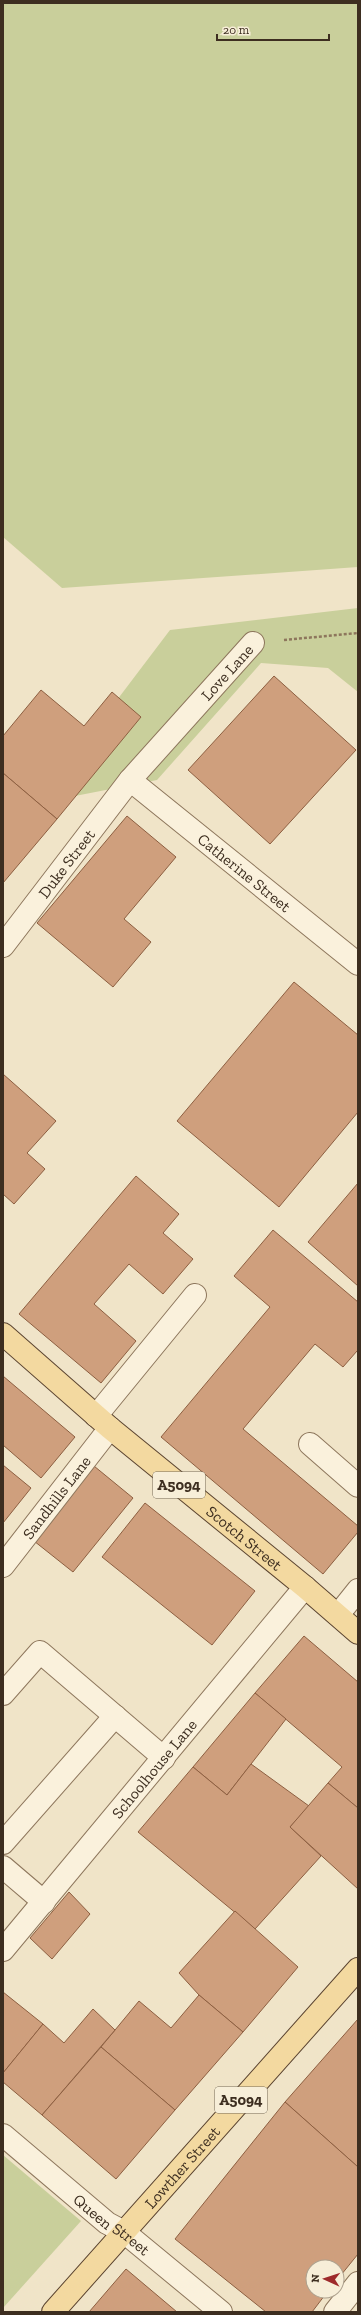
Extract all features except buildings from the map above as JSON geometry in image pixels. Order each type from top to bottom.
[{"type":"main road","name":"Scotch Street","points":[[3,1334],[103,1422],[305,1587],[358,1633]]},
{"type":"main road","name":"Lowther Street","points":[[53,2312],[358,1968]]},
{"type":"street","name":"Love Lane","points":[[130,780],[254,643]]},
{"type":"street","name":"Duke Street","points":[[3,946],[130,780]]},
{"type":"street","name":"Catherine Street","points":[[130,780],[358,964]]},
{"type":"street","name":"Sandhills Lane","points":[[3,1566],[103,1422],[195,1295]]},
{"type":"street","points":[[310,1444],[358,1486]]},
{"type":"street","name":"Schoolhouse Lane","points":[[3,1950],[305,1587]]},
{"type":"street","points":[[338,1615],[358,1590]]},
{"type":"street","points":[[3,1694],[40,1652],[164,1758]]},
{"type":"street","points":[[3,1843],[115,1716]]},
{"type":"street","points":[[3,1867],[44,1902]]},
{"type":"street","name":"Queen Street","points":[[3,2135],[107,2223],[124,2232],[221,2312]]},
{"type":"street","points":[[335,2312],[358,2283]]},
{"type":"path","name":"Love Lane","points":[[254,643],[358,633]]},
{"type":"green space","points":[[3,3],[358,3],[358,567],[62,588],[3,537]]},
{"type":"green space","points":[[358,608],[358,692],[328,668],[261,663],[157,780],[39,803],[170,630]]},
{"type":"green space","points":[[3,2155],[81,2221],[3,2308]]}]
